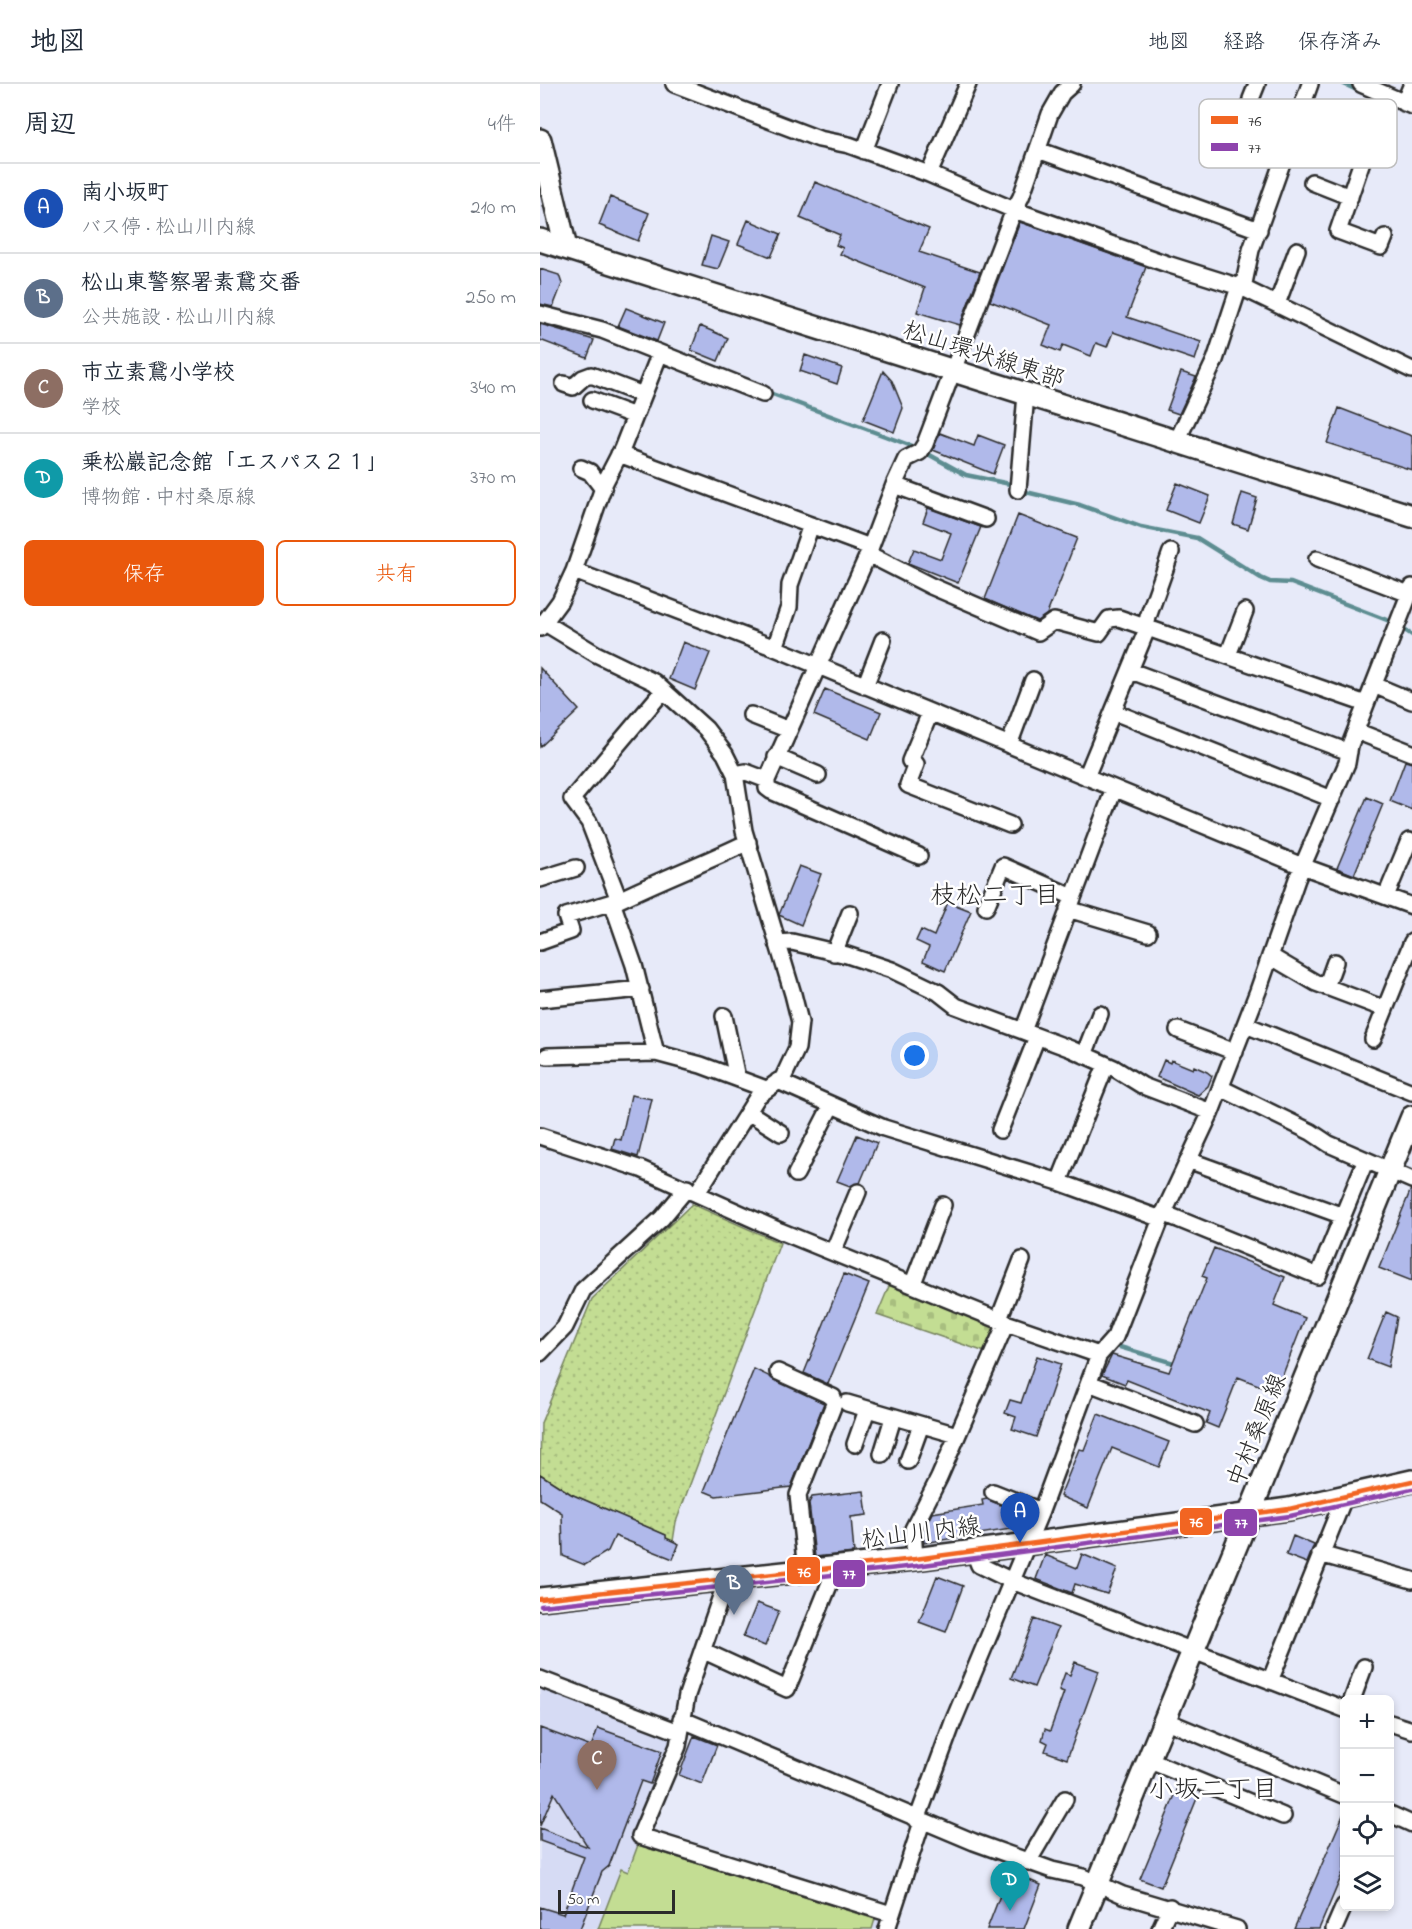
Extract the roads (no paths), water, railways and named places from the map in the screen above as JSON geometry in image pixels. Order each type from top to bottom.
[{"type":"street","points":[[675,84],[695,88],[819,139],[864,151],[929,174],[1014,210],[1241,288],[1412,370]]},
{"type":"street","points":[[864,151],[890,84]]},
{"type":"street","points":[[929,174],[968,84]]},
{"type":"street","points":[[919,856],[771,791],[767,788],[766,780],[869,550],[894,484],[906,459],[920,452],[925,444],[951,370],[1014,210],[1022,197],[1050,114],[1062,93],[1072,84]]},
{"type":"street","points":[[1251,99],[1257,84]]},
{"type":"street","points":[[1305,99],[1310,84]]},
{"type":"street","points":[[1361,84],[1396,99]]},
{"type":"street","points":[[1408,104],[1412,84]]},
{"type":"street","points":[[1382,99],[1384,94]]},
{"type":"street","points":[[540,140],[566,248]]},
{"type":"street","points":[[1038,150],[1259,230]]},
{"type":"street","points":[[1176,443],[1215,360],[1281,168]]},
{"type":"street","points":[[1359,168],[1338,231],[1381,247],[1386,237]]},
{"type":"street","points":[[1312,182],[1350,196]]},
{"type":"street","name":"松山環状線東部","points":[[540,240],[1412,516]]},
{"type":"street","points":[[1277,304],[1297,250]]},
{"type":"street","points":[[540,314],[602,330],[763,394]]},
{"type":"street","points":[[540,1353],[565,1327],[584,1290],[692,1190],[748,1112],[772,1085],[783,1078],[797,1048],[800,1022],[748,842],[735,774],[725,754],[706,729],[654,682],[543,626],[560,601],[574,571],[603,489],[660,353]]},
{"type":"street","points":[[564,384],[573,387],[583,378],[591,375],[644,395]]},
{"type":"street","points":[[1018,490],[1026,394]]},
{"type":"street","points":[[592,400],[635,416]]},
{"type":"street","points":[[619,454],[811,525],[869,550],[931,586],[1038,632],[1054,621],[1099,633],[1113,616],[1366,704]]},
{"type":"street","points":[[580,468],[590,472],[603,489]]},
{"type":"street","points":[[894,484],[986,519]]},
{"type":"street","points":[[775,648],[789,607],[790,585],[811,525]]},
{"type":"street","points":[[1086,777],[1131,671],[1171,552]]},
{"type":"street","points":[[727,1579],[680,1726],[678,1746],[640,1836],[889,1921],[919,1821],[953,1722],[1041,1511],[1099,1355],[1115,1336],[1162,1216],[1221,1088],[1246,1025],[1302,866],[1332,799],[1366,704],[1411,591],[1317,559]]},
{"type":"street","points":[[574,571],[775,648],[1302,866],[1412,906]]},
{"type":"street","points":[[1228,655],[1245,611]]},
{"type":"street","points":[[865,686],[883,640]]},
{"type":"street","points":[[1131,671],[1349,752]]},
{"type":"street","points":[[1009,745],[1034,680]]},
{"type":"street","points":[[1374,685],[1412,701]]},
{"type":"street","points":[[656,1053],[616,901],[589,822],[572,799],[663,691]]},
{"type":"street","points":[[1114,712],[1332,799]]},
{"type":"street","points":[[930,713],[910,761],[916,764],[908,785],[1010,825]]},
{"type":"street","points":[[751,715],[789,730]]},
{"type":"street","points":[[1356,731],[1412,753]]},
{"type":"street","points":[[776,757],[818,775]]},
{"type":"street","points":[[735,774],[746,772],[766,780]]},
{"type":"street","points":[[1000,1130],[1070,903],[1114,789]]},
{"type":"street","points":[[1386,896],[1409,841]]},
{"type":"street","points":[[540,942],[571,931],[566,916],[616,901],[667,877],[688,871],[748,842]]},
{"type":"street","points":[[986,907],[1003,867],[1070,903],[1148,933]]},
{"type":"street","points":[[540,879],[576,868]]},
{"type":"street","points":[[834,953],[850,913]]},
{"type":"street","points":[[777,943],[792,942],[892,970],[938,992],[956,1006],[1084,1055],[1143,1086],[1211,1112]]},
{"type":"street","points":[[1373,1039],[1412,942]]},
{"type":"street","points":[[1270,956],[1326,987],[1385,1009]]},
{"type":"street","points":[[1326,987],[1335,962]]},
{"type":"street","points":[[540,999],[641,989]]},
{"type":"street","points":[[1084,1055],[1100,1014]]},
{"type":"street","points":[[724,1016],[737,1078]]},
{"type":"street","points":[[1246,1025],[1412,1092]]},
{"type":"street","points":[[1178,1030],[1235,1052]]},
{"type":"street","points":[[547,1056],[656,1053],[737,1078],[772,1085],[845,1109],[904,1135],[930,1141],[1162,1216],[1318,1276],[1365,1162]]},
{"type":"street","points":[[1059,1182],[1106,1065]]},
{"type":"street","points":[[1221,1088],[1365,1162],[1412,1180]]},
{"type":"street","points":[[796,1174],[831,1106]]},
{"type":"street","points":[[748,1112],[781,1133]]},
{"type":"street","name":"中村桑原線","points":[[1079,1929],[1412,1117]]},
{"type":"street","points":[[540,1136],[641,1169],[832,1252],[1002,1321],[1099,1355]]},
{"type":"street","points":[[1188,1160],[1343,1216]]},
{"type":"street","points":[[832,1252],[858,1192]]},
{"type":"street","points":[[913,1283],[943,1205]]},
{"type":"street","points":[[915,1559],[913,1530],[957,1435],[1002,1321],[1022,1260]]},
{"type":"street","points":[[778,1372],[833,1397],[834,1404],[798,1495],[806,1571]]},
{"type":"street","points":[[1089,1383],[1195,1425]]},
{"type":"street","points":[[847,1403],[957,1435]]},
{"type":"street","points":[[855,1444],[867,1410]]},
{"type":"street","points":[[882,1454],[893,1418]]},
{"type":"street","points":[[908,1461],[921,1425]]},
{"type":"street","name":"松山川内線","points":[[540,1599],[915,1559],[1249,1515],[1344,1498],[1412,1481]]},
{"type":"street","points":[[993,1492],[1041,1511]]},
{"type":"street","points":[[1270,1681],[1344,1498]]},
{"type":"street","points":[[974,1552],[979,1565],[1012,1581],[1340,1707]]},
{"type":"street","points":[[1320,1554],[1412,1580]]},
{"type":"street","points":[[704,1651],[787,1689],[836,1568]]},
{"type":"street","points":[[1354,1695],[1364,1667]]},
{"type":"street","points":[[540,1679],[680,1726],[878,1801],[919,1821],[1028,1862],[1227,1927]]},
{"type":"street","points":[[1164,1720],[1340,1794]]},
{"type":"street","points":[[1394,1725],[1412,1730]]},
{"type":"street","points":[[1148,1760],[1283,1816]]},
{"type":"street","points":[[1028,1862],[1065,1799]]},
{"type":"street","points":[[1394,1816],[1412,1824]]},
{"type":"street","points":[[1160,1929],[1170,1907]]},
{"type":"street","points":[[1334,1929],[1342,1911]]},
{"type":"waterway","points":[[1344,84],[1361,92]]},
{"type":"waterway","points":[[767,392],[917,448]]},
{"type":"waterway","points":[[928,454],[966,475],[1010,484]]},
{"type":"waterway","points":[[1026,492],[1080,505],[1141,527],[1197,538],[1270,582],[1291,583],[1392,622]]},
{"type":"waterway","points":[[1403,629],[1412,635]]},
{"type":"waterway","points":[[1113,1345],[1177,1364]]},
{"type":"place","name":"南小坂町","points":[[1020,1543]]},
{"type":"place","name":"松山東警察署素鵞交番","points":[[734,1615]]},
{"type":"place","name":"市立素鵞小学校","points":[[597,1790]]},
{"type":"place","name":"乗松巖記念館「エスパス２１」","points":[[1010,1911]]},
{"type":"district","name":"枝松二丁目","points":[[995,894]]},
{"type":"district","name":"小坂二丁目","points":[[1213,1788]]}]
